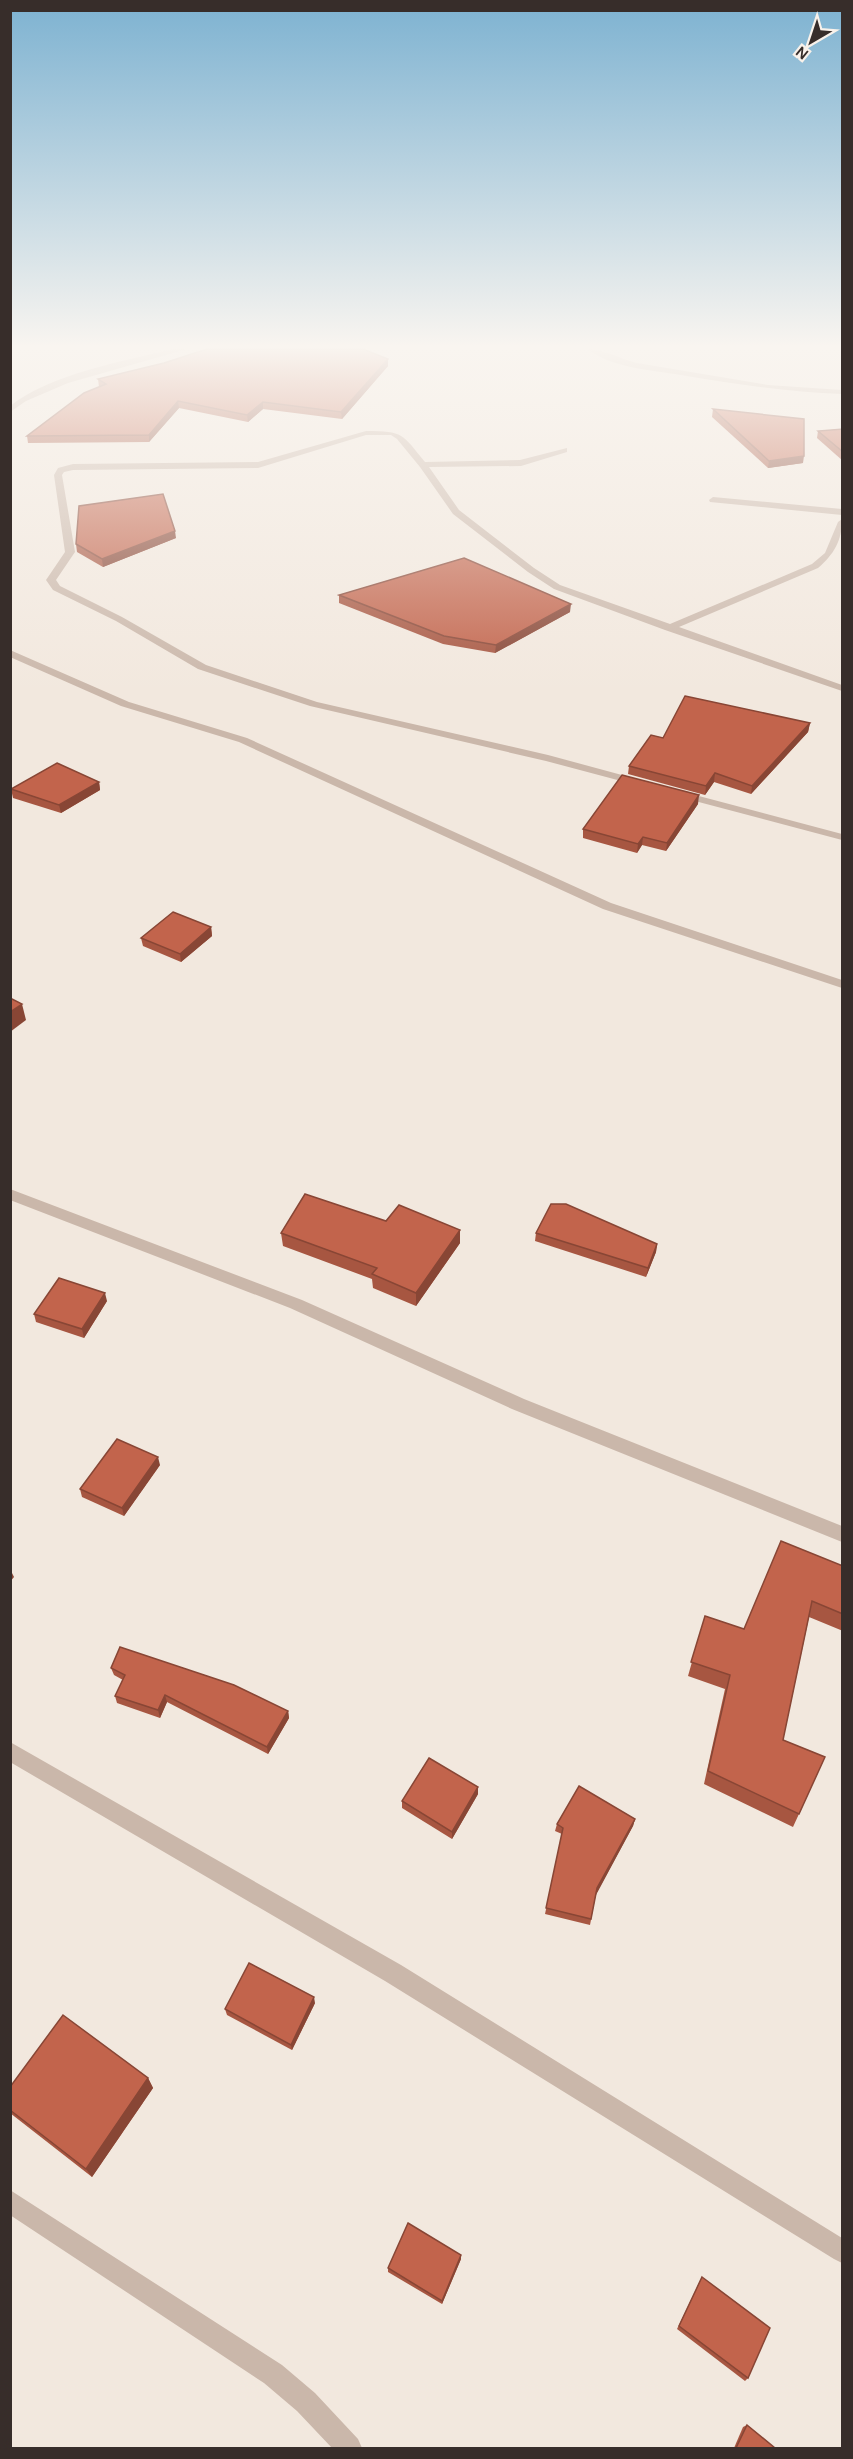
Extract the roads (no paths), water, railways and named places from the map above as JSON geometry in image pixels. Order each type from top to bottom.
[{"type":"street","points":[[262,464],[73,467],[61,470],[58,475],[70,552],[51,580],[56,588],[119,619],[214,672],[314,704],[548,758],[649,786]]},
{"type":"street","points":[[423,465],[483,464]]},
{"type":"street","points":[[423,465],[456,512],[531,570],[572,594],[843,688]]},
{"type":"street","points":[[713,500],[843,512]]},
{"type":"street","points":[[668,628],[815,566],[829,554],[843,522]]},
{"type":"street","points":[[10,653],[125,704],[243,740],[608,906],[843,984]]},
{"type":"street","points":[[672,792],[843,837]]},
{"type":"street","points":[[10,1194],[296,1304],[518,1404],[843,1534]]},
{"type":"street","points":[[10,1751],[393,1973],[843,2251]]},
{"type":"street","points":[[10,2201],[273,2374],[306,2402],[349,2448]]}]
